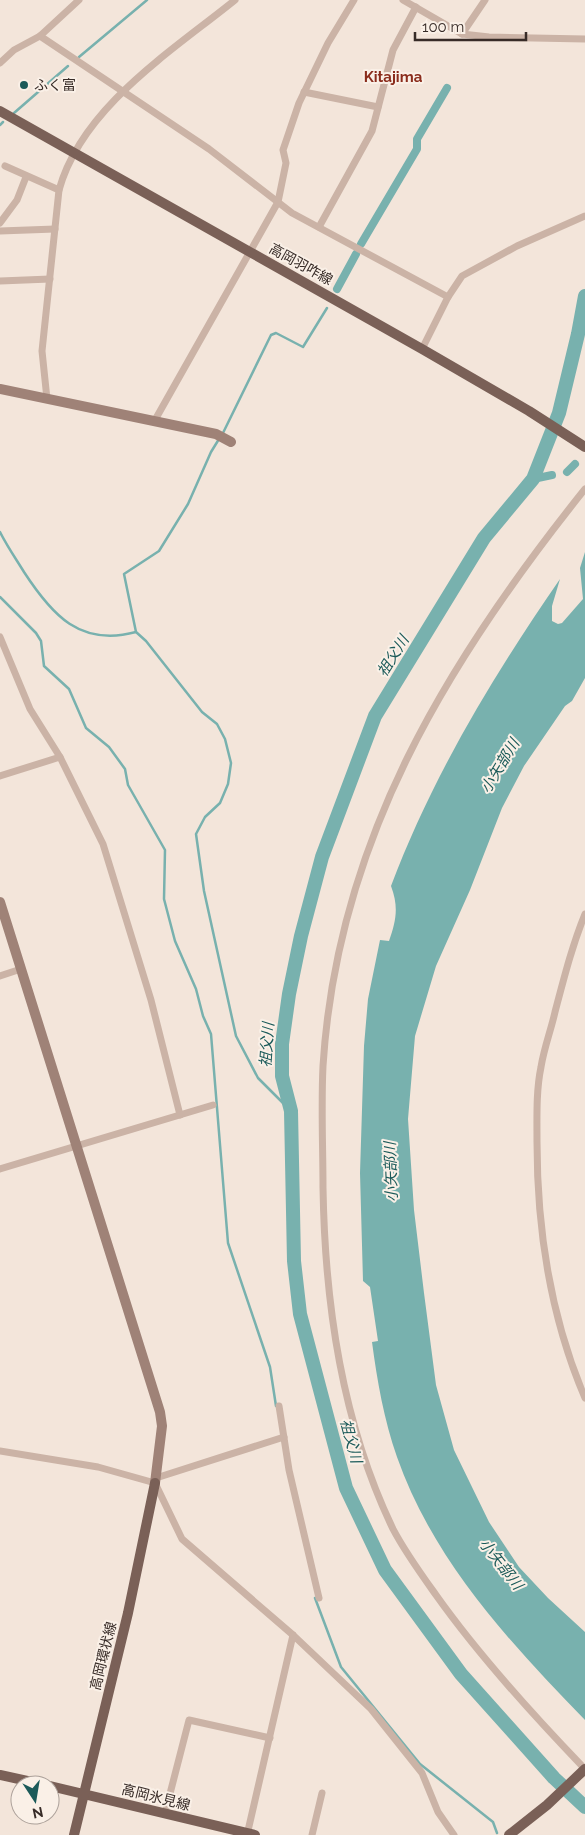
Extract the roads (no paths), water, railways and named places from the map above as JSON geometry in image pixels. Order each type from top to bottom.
[{"type":"main road","name":"高岡羽咋線","points":[[0,111],[530,411],[585,447]]},
{"type":"main road","name":"高岡環状線","points":[[74,1835],[130,1604],[155,1481]]},
{"type":"main road","points":[[509,1835],[558,1795],[583,1771]]},
{"type":"main road","name":"高岡氷見線","points":[[60,1788],[250,1834]]},
{"type":"street","points":[[0,63],[14,50],[40,36],[79,0]]},
{"type":"street","points":[[47,399],[42,351],[59,190],[64,171],[90,130],[122,91],[235,0]]},
{"type":"street","points":[[156,420],[278,202],[286,163],[283,150],[284,145],[304,92],[328,43],[354,0]]},
{"type":"street","points":[[404,0],[462,34],[489,37],[585,39]]},
{"type":"street","points":[[462,34],[485,0]]},
{"type":"street","points":[[319,227],[372,131],[393,50],[416,7]]},
{"type":"street","points":[[40,36],[209,149],[278,202],[319,227],[448,297]]},
{"type":"street","points":[[304,92],[378,107]]},
{"type":"street","points":[[5,166],[26,177],[59,190]]},
{"type":"street","points":[[0,223],[17,200],[26,177]]},
{"type":"street","points":[[422,349],[448,297],[462,276],[517,246],[585,216]]},
{"type":"street","points":[[0,231],[55,229]]},
{"type":"street","points":[[0,282],[50,279]]},
{"type":"street","points":[[0,389],[156,420],[223,437]]},
{"type":"street","points":[[583,1771],[534,1716],[455,1621],[395,1532],[364,1457],[342,1378],[326,1277],[323,1067],[335,974],[361,867],[380,815],[404,763],[465,655],[535,551],[585,490]]},
{"type":"street","points":[[0,637],[30,709],[60,757],[103,844],[140,963],[180,1115]]},
{"type":"street","points":[[0,776],[60,757]]},
{"type":"street","points":[[0,902],[160,1412],[162,1426],[155,1481],[182,1539],[293,1635],[371,1709],[422,1773],[438,1812],[454,1835]]},
{"type":"street","points":[[585,914],[570,952],[541,1066],[537,1101],[537,1185],[541,1236],[550,1289],[566,1349],[585,1398]]},
{"type":"street","points":[[0,976],[21,969]]},
{"type":"street","points":[[0,1169],[213,1105]]},
{"type":"street","points":[[279,1406],[282,1438],[319,1598]]},
{"type":"street","points":[[0,1451],[98,1467],[155,1481],[282,1438]]},
{"type":"street","points":[[250,1834],[293,1635]]},
{"type":"street","points":[[165,1813],[189,1720],[270,1738]]},
{"type":"street","points":[[312,1835],[322,1793]]},
{"type":"water","name":"小矢部川","points":[[585,552],[585,678],[572,701],[565,706],[524,766],[502,808],[470,890],[436,966],[415,1036],[408,1119],[414,1210],[436,1385],[454,1450],[489,1522],[519,1567],[548,1598],[585,1632],[585,1720],[529,1661],[476,1598],[431,1531],[412,1495],[392,1443],[376,1371],[372,1342],[378,1341],[370,1287],[363,1281],[360,1173],[364,1046],[368,999],[380,940],[389,941],[395,920],[396,907],[391,886],[445,766],[488,689],[535,615],[560,579],[552,606],[552,621],[558,624],[562,623],[583,599],[580,568]]},
{"type":"waterway","points":[[79,57],[147,0]]},
{"type":"waterway","points":[[14,113],[68,66]]},
{"type":"waterway","points":[[361,244],[417,149],[417,139],[447,88]]},
{"type":"waterway","points":[[0,125],[3,122]]},
{"type":"waterway","points":[[337,289],[356,254]]},
{"type":"waterway","name":"祖父川","points":[[585,296],[559,413],[533,479],[484,538],[375,716],[322,857],[301,936],[289,994],[282,1044],[282,1076],[291,1111],[294,1261],[300,1314],[346,1488],[385,1570],[461,1674],[554,1778],[585,1807]]},
{"type":"waterway","points":[[222,435],[271,335],[276,333],[303,347],[327,308]]},
{"type":"waterway","points":[[219,439],[211,452],[188,504],[159,551],[124,574],[136,632],[146,641],[202,712],[217,724],[225,739],[231,763],[228,784],[220,803],[205,817],[196,834],[204,891],[236,1036],[258,1078],[291,1111]]},
{"type":"waterway","points":[[567,472],[575,464]]},
{"type":"waterway","points":[[533,479],[552,475]]},
{"type":"waterway","points":[[0,532],[45,602],[70,624],[83,631],[99,635],[136,632]]},
{"type":"waterway","points":[[0,597],[36,633],[41,641],[44,666],[69,689],[86,728],[109,747],[125,769],[128,785],[165,850],[164,899],[175,941],[196,989],[203,1016],[211,1034],[228,1243],[270,1367],[276,1406]]},
{"type":"waterway","points":[[315,1598],[341,1667],[420,1764],[493,1822],[497,1833]]},
{"type":"place","name":"ふく富","points":[[24,85]]},
{"type":"district","name":"Kitajima","points":[[393,77]]}]
